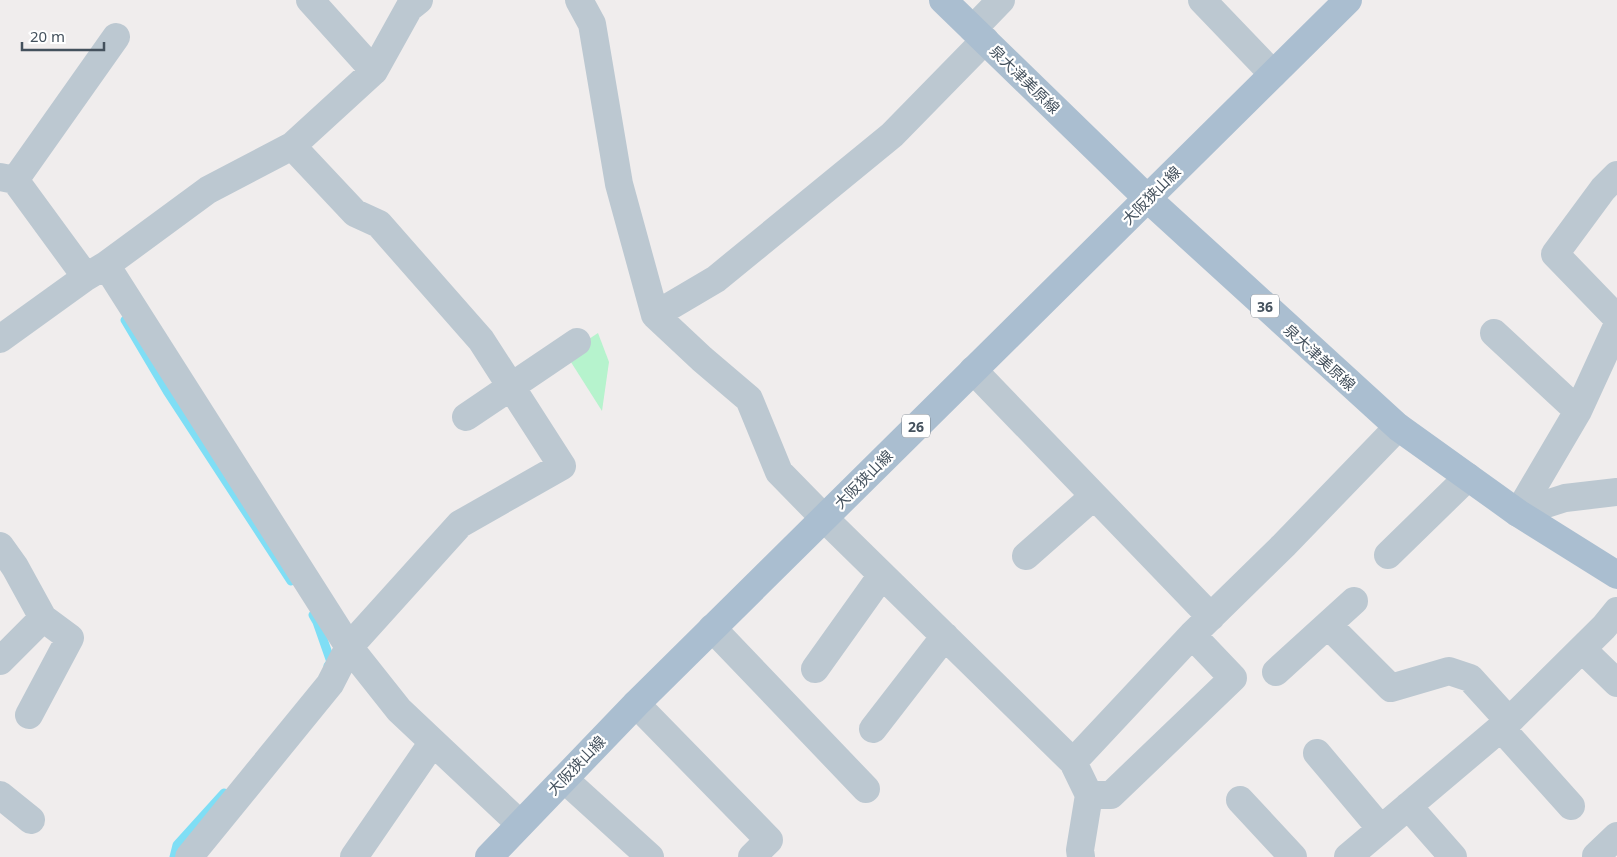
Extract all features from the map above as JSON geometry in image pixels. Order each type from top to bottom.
[{"type":"main road","name":"泉大津美原線","points":[[943,0],[1148,198],[1398,428],[1518,514],[1617,575]]},
{"type":"main road","name":"大阪狭山線","points":[[489,857],[712,628],[1348,0]]},
{"type":"street","points":[[310,0],[374,71]]},
{"type":"street","points":[[0,339],[208,190],[292,146],[374,71],[409,8],[419,0]]},
{"type":"street","points":[[579,0],[592,24],[619,184],[655,316],[702,360],[749,399],[779,472],[1073,762],[1089,795],[1080,850],[1081,857]]},
{"type":"street","points":[[655,316],[716,278],[892,135],[979,35],[1001,0]]},
{"type":"street","points":[[1202,0],[1273,74]]},
{"type":"street","points":[[116,37],[8,178],[96,271],[349,647],[399,710],[520,824]]},
{"type":"street","points":[[190,857],[330,684],[349,647],[460,524],[562,466],[481,340],[379,224],[355,213],[292,146]]},
{"type":"street","points":[[1617,175],[1603,189],[1555,254],[1617,318]]},
{"type":"street","points":[[1518,514],[1578,411],[1617,326]]},
{"type":"street","points":[[1494,333],[1578,411]]},
{"type":"street","points":[[466,417],[577,342]]},
{"type":"street","points":[[973,370],[1094,496],[1201,626],[1233,678],[1111,794],[1089,795]]},
{"type":"street","points":[[1073,762],[1201,626],[1284,545],[1398,428]]},
{"type":"street","points":[[1388,555],[1468,477]]},
{"type":"street","points":[[1518,514],[1565,498],[1617,492]]},
{"type":"street","points":[[1026,556],[1094,496]]},
{"type":"street","points":[[0,546],[15,567],[44,618],[70,638],[29,715]]},
{"type":"street","points":[[815,669],[882,575]]},
{"type":"street","points":[[1276,672],[1354,601]]},
{"type":"street","points":[[1348,857],[1505,724],[1604,627],[1617,611]]},
{"type":"street","points":[[0,662],[44,618]]},
{"type":"street","points":[[1328,625],[1391,688],[1449,671],[1470,678],[1571,806]]},
{"type":"street","points":[[712,628],[866,789]]},
{"type":"street","points":[[873,729],[945,636]]},
{"type":"street","points":[[1582,649],[1617,683]]},
{"type":"street","points":[[636,704],[769,840],[752,857]]},
{"type":"street","points":[[354,857],[432,742]]},
{"type":"street","points":[[1317,753],[1381,829]]},
{"type":"street","points":[[564,779],[650,857]]},
{"type":"street","points":[[0,795],[31,820]]},
{"type":"street","points":[[1240,800],[1293,857]]},
{"type":"street","points":[[1408,806],[1453,857]]},
{"type":"street","points":[[1597,857],[1617,836]]},
{"type":"green space","points":[[598,333],[609,362],[602,411],[569,359],[583,343]]},
{"type":"waterway","points":[[125,320],[167,391],[291,581]]},
{"type":"waterway","points":[[313,615],[331,662],[328,666]]},
{"type":"waterway","points":[[174,857],[177,845],[224,793]]}]
